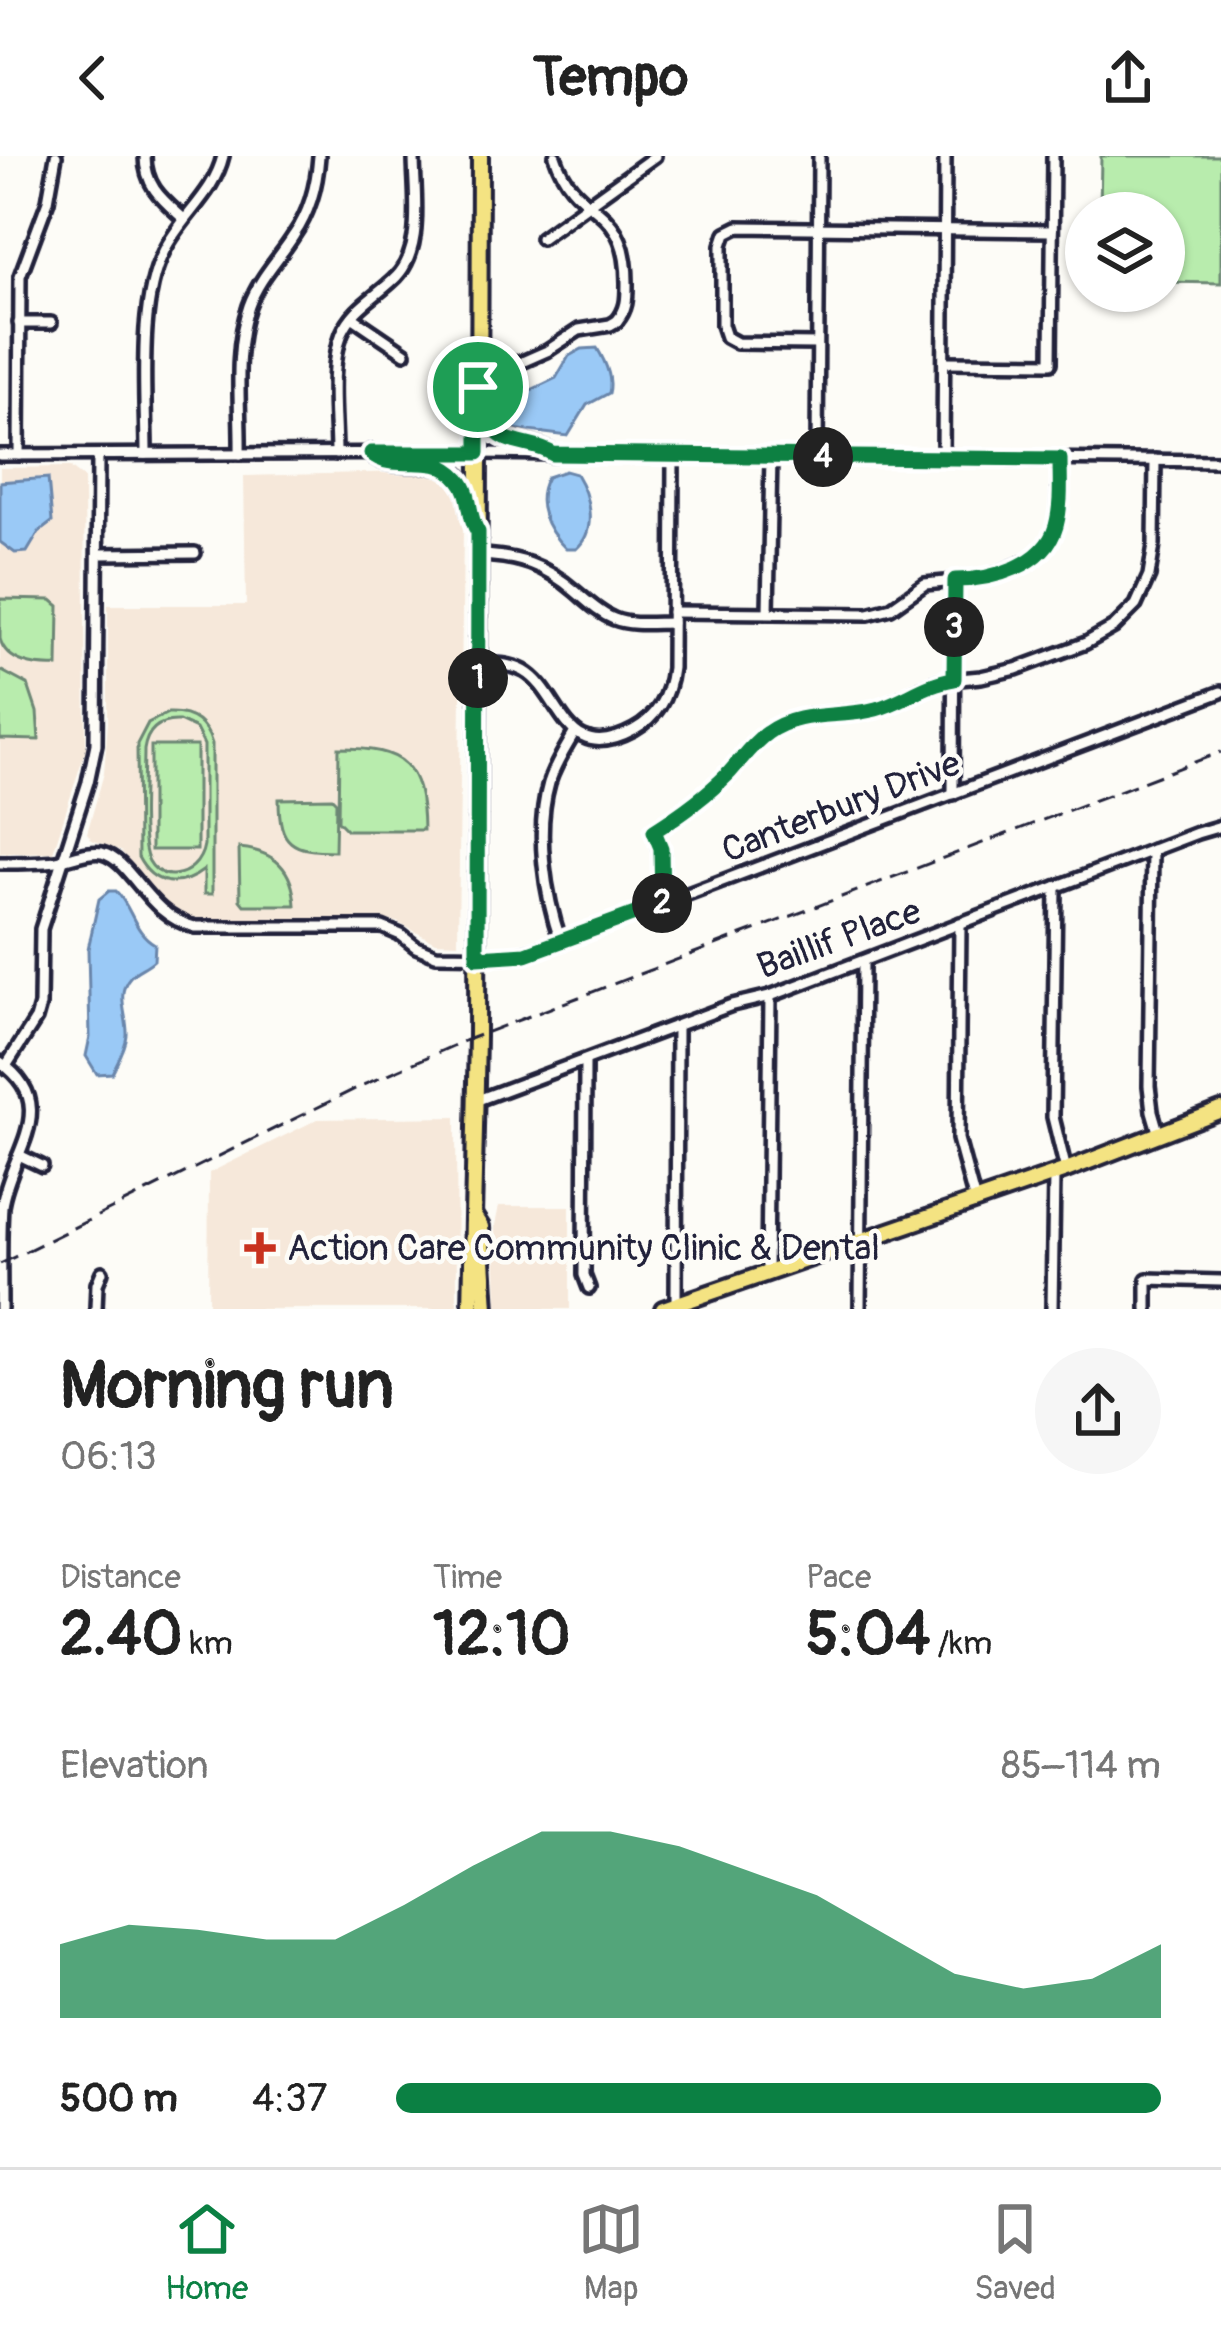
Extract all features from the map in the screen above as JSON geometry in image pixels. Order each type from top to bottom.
[{"type":"main road","points":[[471,1309],[480,156]]},
{"type":"main road","points":[[478,387],[497,433],[553,454]]},
{"type":"main road","points":[[371,453],[380,461],[425,462],[452,472],[468,495],[478,532]]},
{"type":"main road","points":[[669,1307],[1217,1114]]},
{"type":"main road","points":[[474,1216],[481,1227],[486,1309]]},
{"type":"street","points":[[19,455],[20,276],[48,201],[56,156]]},
{"type":"street","points":[[145,156],[150,184],[184,219]]},
{"type":"street","points":[[146,454],[148,302],[157,266],[184,219],[212,185],[223,156]]},
{"type":"street","points":[[240,454],[245,320],[259,285],[301,224],[319,156]]},
{"type":"street","points":[[336,454],[338,348],[359,307],[397,277],[409,259],[414,156]]},
{"type":"street","points":[[479,365],[522,362],[579,330],[610,325],[627,302],[623,242],[611,222],[572,191],[555,156]]},
{"type":"street","points":[[541,238],[655,156]]},
{"type":"street","points":[[817,457],[819,156]]},
{"type":"street","points":[[943,458],[945,156]]},
{"type":"street","points":[[944,362],[1051,363],[1053,156]]},
{"type":"street","points":[[818,344],[737,343],[726,337],[722,325],[726,233],[738,227],[1052,231]]},
{"type":"street","points":[[352,316],[405,352]]},
{"type":"street","points":[[617,320],[626,333]]},
{"type":"street","points":[[19,323],[51,323]]},
{"type":"street","points":[[0,455],[478,453],[1221,461]]},
{"type":"street","points":[[1,1309],[4,1178],[30,1128],[30,1105],[22,1083],[3,1064],[36,1019],[41,929],[96,744],[98,455]]},
{"type":"street","points":[[478,663],[508,664],[529,674],[575,732],[598,739],[627,734],[650,718],[665,698],[672,668],[673,455]]},
{"type":"street","points":[[768,613],[771,456]]},
{"type":"street","points":[[478,555],[512,556],[539,565],[614,619],[641,623],[768,613],[880,612],[926,584],[998,574],[1029,560],[1054,532],[1060,508],[1060,459]]},
{"type":"street","points":[[662,904],[661,848],[654,831],[714,787],[768,732],[796,718],[875,710],[938,681],[1016,670],[1101,636],[1125,617],[1144,591],[1153,560],[1155,460]]},
{"type":"street","points":[[98,554],[195,553]]},
{"type":"street","points":[[953,794],[955,580]]},
{"type":"street","name":"Canterbury Drive","points":[[63,860],[105,854],[170,919],[195,927],[382,927],[436,956],[526,954],[1221,692]]},
{"type":"street","points":[[561,942],[546,885],[544,812],[553,771],[575,732]]},
{"type":"street","name":"Baillif Place","points":[[475,1101],[1221,826]]},
{"type":"street","points":[[1151,850],[1149,1086],[1151,1112],[1160,1135]]},
{"type":"street","points":[[0,863],[63,860]]},
{"type":"street","points":[[1052,1309],[1060,1173],[1053,1117],[1056,887]]},
{"type":"street","points":[[960,923],[958,1139],[975,1202]]},
{"type":"street","points":[[860,1309],[862,961]]},
{"type":"street","points":[[767,1273],[770,996]]},
{"type":"street","points":[[669,1307],[677,1026]]},
{"type":"street","points":[[585,1062],[584,1275],[589,1288]]},
{"type":"street","points":[[19,1155],[42,1166]]},
{"type":"street","points":[[97,1309],[102,1272]]},
{"type":"street","points":[[1147,1309],[1147,1279],[1221,1281]]},
{"type":"shaded area","points":[[70,467],[84,478],[86,748],[53,852],[0,853],[0,468]]},
{"type":"shaded area","points":[[434,474],[446,481],[459,499],[463,528],[458,943],[435,942],[397,922],[376,918],[214,921],[188,918],[165,907],[121,851],[92,840],[87,833],[104,773],[108,605],[246,605],[244,476]]},
{"type":"shaded area","points":[[456,1117],[457,1309],[208,1309],[209,1173],[318,1119]]},
{"type":"shaded area","points":[[499,1206],[570,1206],[570,1309],[497,1309],[495,1225]]},
{"type":"green space","points":[[1101,156],[1221,156],[1221,283],[1185,282],[1185,192],[1100,192]]},
{"type":"green space","points":[[0,599],[52,600],[59,606],[58,666],[33,664],[9,654],[0,639]]},
{"type":"green space","points":[[0,670],[28,685],[39,740],[0,739]]},
{"type":"green space","points":[[168,713],[184,714],[202,725],[212,744],[212,894],[204,894],[204,870],[185,880],[167,882],[151,874],[138,857],[137,744],[148,723]],"holes":[[[179,721],[196,729],[204,745],[204,845],[193,866],[165,874],[149,861],[145,849],[144,750],[160,724]]]},
{"type":"green space","points":[[151,746],[197,746],[197,850],[151,850]]},
{"type":"green space","points":[[339,748],[380,752],[406,764],[419,789],[423,830],[347,830],[338,821]]},
{"type":"green space","points":[[332,798],[336,802],[335,851],[298,847],[285,836],[279,799]]},
{"type":"green space","points":[[239,848],[263,853],[280,864],[295,905],[244,905]]},
{"type":"water","points":[[597,348],[609,376],[609,393],[587,405],[568,436],[505,428],[499,420],[501,412],[523,394],[556,378],[569,356]]},
{"type":"water","points":[[565,471],[576,474],[589,512],[587,532],[576,549],[566,549],[559,541],[542,506],[547,477]]},
{"type":"water","points":[[48,478],[52,522],[27,552],[15,553],[0,542],[0,482]]},
{"type":"water","points":[[116,891],[142,933],[155,944],[154,960],[126,984],[125,1045],[112,1073],[97,1074],[86,1056],[90,1037],[88,949],[99,899]]},
{"type":"railway","points":[[0,1264],[361,1086],[464,1041],[1221,752]]},
{"type":"place","name":"Action Care Community Clinic & Dental","points":[[260,1248]]},
{"type":"route","points":[[478,387],[497,433],[553,454],[1060,459],[1058,520],[1048,543],[1029,560],[998,574],[955,580],[954,679],[938,681],[875,710],[796,718],[782,724],[756,741],[696,802],[654,831],[661,848],[662,904],[526,954],[477,957],[478,532],[468,495],[452,472],[425,462],[380,461],[371,453],[478,453],[478,387]]}]
